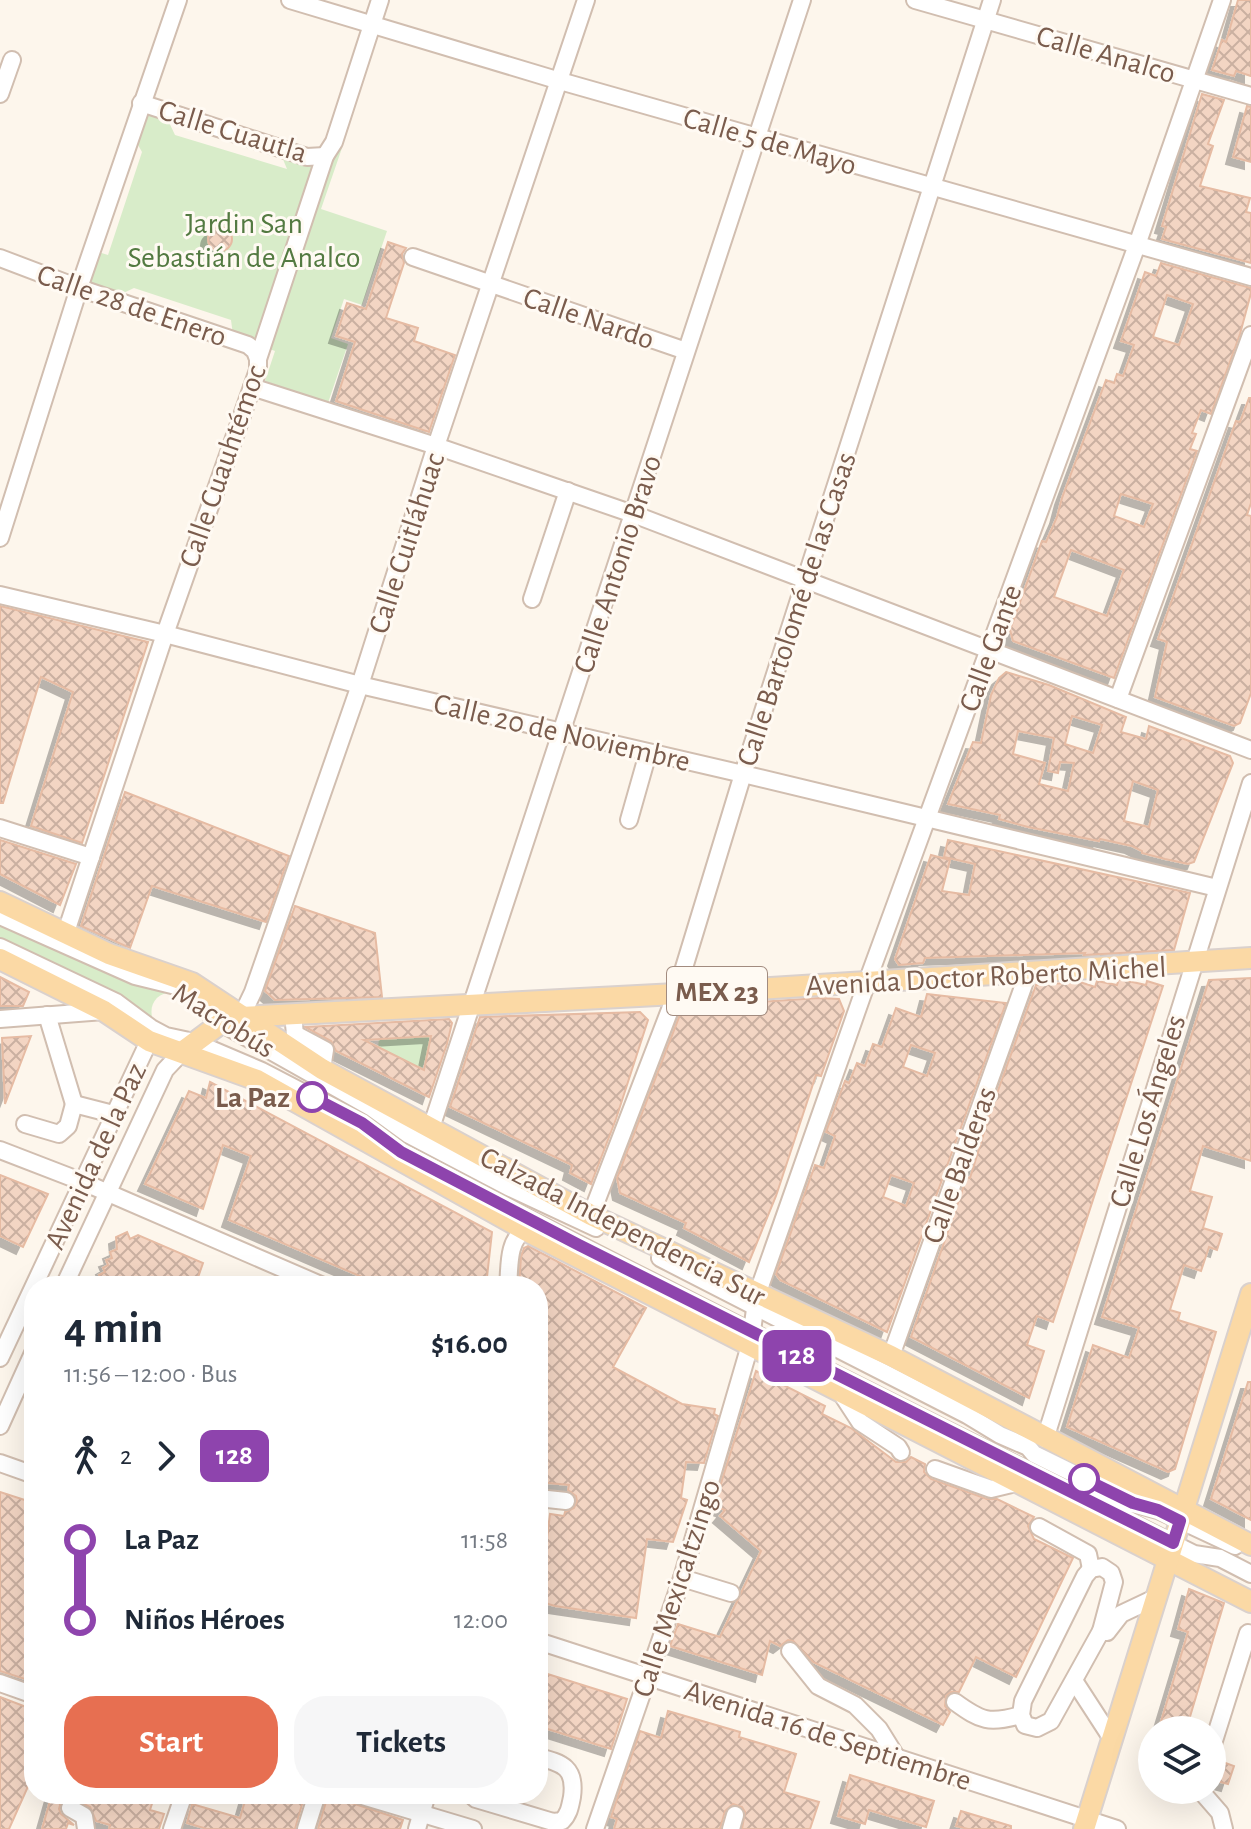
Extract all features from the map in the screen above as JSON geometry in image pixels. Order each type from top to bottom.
[{"type":"main road","name":"Calzada Independencia Sur","points":[[0,902],[109,954],[192,983],[231,1020],[290,1031],[322,1069],[591,1215],[756,1301],[891,1356],[1182,1516],[1251,1545]]},
{"type":"main road","name":"Avenida Doctor Roberto Michel","points":[[231,1020],[290,1031],[472,1004],[1193,964],[1249,955]]},
{"type":"main road","name":"Calzada Independencia Sur","points":[[0,959],[104,1011],[137,1030],[149,1041],[188,1047],[257,1080],[525,1230],[750,1339],[840,1391],[1020,1482],[1171,1550],[1251,1602]]},
{"type":"main road","points":[[188,1047],[231,1020]]},
{"type":"main road","points":[[1086,1824],[1251,1294]]},
{"type":"street","points":[[0,538],[79,288],[178,0]]},
{"type":"street","name":"Calle 5 de Mayo","points":[[290,0],[757,138],[1251,277]]},
{"type":"street","name":"Calle Cuauhtémoc","points":[[66,932],[380,0]]},
{"type":"street","name":"Calle Cuitláhuac","points":[[231,1020],[253,992],[360,685],[436,446],[586,0]]},
{"type":"street","name":"Calle Antonio Bravo","points":[[431,1128],[802,0]]},
{"type":"street","name":"Calle Analco","points":[[915,0],[1251,96]]},
{"type":"street","name":"Calle Bartolomé de las Casas","points":[[591,1215],[676,994],[743,774],[992,0]]},
{"type":"street","name":"Calle Gante","points":[[756,1301],[867,982],[1137,245],[1222,0]]},
{"type":"street","points":[[0,94],[12,60]]},
{"type":"street","name":"Calle Cuautla","points":[[141,103],[307,157],[325,156]]},
{"type":"street","name":"Calle Nardo","points":[[413,257],[686,351]]},
{"type":"street","name":"Calle 28 de Enero","points":[[0,258],[248,345],[258,359]]},
{"type":"street","points":[[1118,699],[1251,335]]},
{"type":"street","points":[[252,387],[633,514],[1251,750]]},
{"type":"street","points":[[532,599],[568,491]]},
{"type":"street","name":"Calle 20 de Noviembre","points":[[0,595],[360,685],[1217,888]]},
{"type":"street","points":[[629,820],[648,753]]},
{"type":"street","name":"Calle Los Ángeles","points":[[1045,1439],[1251,783]]},
{"type":"street","points":[[0,828],[91,857]]},
{"type":"street","name":"Macrobús","points":[[0,916],[135,976],[180,987],[192,994],[203,1008],[231,1020],[372,1108],[409,1135],[508,1187],[756,1301],[1000,1435],[1019,1442],[1034,1454],[1133,1503],[1182,1516],[1251,1554]]},
{"type":"street","name":"Macrobús","points":[[0,947],[116,1002],[188,1047],[287,1084],[362,1123],[401,1152],[750,1339],[1171,1550],[1220,1558],[1251,1574]]},
{"type":"street","name":"Calle Balderas","points":[[891,1356],[1028,973]]},
{"type":"street","points":[[0,1019],[104,1011]]},
{"type":"street","points":[[25,1124],[59,1134],[68,1126],[74,1104],[47,1015]]},
{"type":"street","name":"Avenida de la Paz","points":[[39,1276],[149,1041]]},
{"type":"street","name":"Avenida de la Paz","points":[[69,1276],[165,1070],[188,1047]]},
{"type":"street","points":[[74,1104],[113,1114]]},
{"type":"street","points":[[0,1150],[83,1182],[300,1276]]},
{"type":"street","points":[[509,1276],[513,1243],[516,1235],[525,1230]]},
{"type":"street","name":"Calle Mexicaltzingo","points":[[595,1829],[682,1578],[750,1339],[756,1301]]},
{"type":"street","name":"Avenida de la Paz","points":[[0,1358],[24,1307]]},
{"type":"street","points":[[0,1426],[24,1373]]},
{"type":"street","points":[[840,1391],[860,1422],[901,1452]]},
{"type":"street","points":[[0,1463],[24,1471]]},
{"type":"street","points":[[935,1469],[991,1489],[1020,1482]]},
{"type":"street","points":[[548,1499],[566,1501]]},
{"type":"street","points":[[1039,1527],[1088,1554],[1091,1569]]},
{"type":"street","points":[[1102,1567],[1111,1573],[1114,1582],[1101,1631],[1051,1721],[1037,1728],[1025,1725],[1021,1715],[1023,1701],[1085,1576],[1091,1569],[1102,1567]]},
{"type":"street","points":[[682,1578],[731,1593]]},
{"type":"street","points":[[1101,1631],[1107,1632],[1121,1614],[1157,1597]]},
{"type":"street","points":[[1222,1716],[1248,1633]]},
{"type":"street","name":"Avenida 16 de Septiembre","points":[[548,1644],[897,1758],[1086,1824],[1117,1829]]},
{"type":"street","points":[[790,1651],[818,1686],[855,1705],[879,1729],[897,1758]]},
{"type":"street","points":[[1075,1682],[1112,1739]]},
{"type":"street","points":[[0,1683],[24,1691]]},
{"type":"street","points":[[955,1702],[977,1718],[997,1722],[1021,1715]]},
{"type":"street","points":[[493,1804],[553,1822],[562,1821],[569,1813],[574,1785],[571,1773],[564,1766],[548,1760]]},
{"type":"street","points":[[172,1829],[181,1804]]},
{"type":"street","points":[[306,1829],[314,1804]]},
{"type":"street","points":[[380,1804],[420,1821],[473,1829]]},
{"type":"street","points":[[1212,1804],[1220,1813],[1224,1829]]},
{"type":"street","points":[[70,1808],[84,1816],[86,1829]]},
{"type":"green space","name":"Jardin San Sebastián de Analco","points":[[145,111],[166,116],[175,135],[287,169],[280,152],[311,162],[337,146],[342,148],[321,209],[387,231],[362,305],[344,299],[331,338],[348,344],[328,403],[265,381],[275,351],[233,335],[231,320],[134,288],[117,296],[87,284],[95,251],[108,255],[142,152],[133,136]]},
{"type":"green space","points":[[0,921],[172,992],[161,995],[154,1002],[151,1012],[154,1023],[123,999],[0,938]]},
{"type":"green space","points":[[429,1036],[429,1048],[422,1069],[378,1047],[379,1039]]},
{"type":"building","points":[[1238,0],[1251,0],[1251,76],[1236,71],[1234,76],[1212,70],[1222,40],[1226,42]]},
{"type":"building","points":[[1202,94],[1224,100],[1208,144],[1213,146],[1200,186],[1250,198],[1246,212],[1251,213],[1251,263],[1162,239],[1166,227],[1162,226]]},
{"type":"building","points":[[1247,106],[1251,107],[1251,162],[1233,157]]},
{"type":"building","points":[[220,227],[228,231],[232,239],[228,247],[220,251],[212,247],[208,239],[212,231]]},
{"type":"building","points":[[388,242],[406,248],[386,318],[418,328],[414,341],[455,355],[429,432],[336,401],[355,342],[336,336],[347,303],[366,309]]},
{"type":"building","points":[[1161,263],[1251,288],[1251,293],[1240,334],[1211,414],[1201,410],[1192,433],[1196,434],[1190,449],[1197,451],[1114,678],[1013,641],[1010,630],[1042,541],[1046,542],[1057,517],[1106,380],[1114,383],[1117,374],[1123,376],[1134,345],[1121,341],[1145,272],[1156,276]],"holes":[[[1167,295],[1193,304],[1179,345],[1153,337]],[[1121,494],[1153,504],[1144,527],[1114,516]],[[1071,550],[1124,570],[1107,616],[1054,597]]]},
{"type":"building","points":[[1249,398],[1251,503],[1247,515],[1251,516],[1251,693],[1240,723],[1234,726],[1155,697],[1167,642],[1158,639],[1236,421],[1240,422]]},
{"type":"building","points":[[0,606],[148,642],[82,843],[31,826],[73,692],[41,677],[3,803],[0,803]]},
{"type":"building","points":[[1006,672],[1049,685],[1126,717],[1121,732],[1146,739],[1149,726],[1230,756],[1233,763],[1194,862],[1188,864],[1142,853],[1132,846],[1028,827],[999,819],[1000,815],[948,804],[973,742],[981,743],[991,695],[999,678]],"holes":[[[1072,716],[1102,725],[1093,753],[1065,744]],[[1018,731],[1054,738],[1048,771],[1058,773],[1060,762],[1074,763],[1068,791],[1039,784],[1045,763],[1013,754]],[[1133,781],[1158,790],[1149,827],[1124,821]]]},
{"type":"building","points":[[125,792],[289,856],[266,922],[152,886],[130,948],[81,926]]},
{"type":"building","points":[[0,840],[76,864],[60,905],[0,874]]},
{"type":"building","points":[[948,840],[1190,893],[1174,950],[925,958],[923,963],[899,965],[895,959],[931,855],[950,860],[942,891],[969,895],[975,864],[944,857]]},
{"type":"building","points":[[295,906],[375,933],[382,997],[275,1000],[265,991]]},
{"type":"building","points":[[0,977],[29,992],[23,1006],[0,1006]]},
{"type":"building","points":[[1251,978],[1251,1161],[1203,1146],[1190,1191],[1212,1197],[1203,1228],[1222,1234],[1217,1250],[1209,1247],[1201,1271],[1184,1265],[1170,1310],[1180,1313],[1178,1320],[1216,1332],[1175,1469],[1168,1472],[1067,1427],[1093,1345],[1129,1358],[1139,1328],[1102,1317],[1209,980]]},
{"type":"building","points":[[1119,979],[1146,985],[1147,981],[1163,986],[1053,1322],[1037,1316],[1027,1345],[1044,1351],[1029,1398],[911,1337],[1036,985],[1080,982],[1095,987],[1097,981],[1117,985]]},
{"type":"building","points":[[927,994],[1006,1003],[887,1332],[780,1280],[776,1274],[815,1165],[824,1168],[835,1136],[826,1132],[845,1081],[849,1083],[857,1063],[865,1066],[873,1044],[882,1047],[896,1008],[921,1017]],"holes":[[[911,1045],[935,1053],[927,1076],[903,1067]],[[891,1175],[914,1183],[906,1206],[883,1197]]]},
{"type":"building","points":[[839,999],[844,1011],[821,1076],[816,1075],[776,1196],[749,1262],[684,1228],[686,1223],[620,1193],[617,1178],[683,1007]]},
{"type":"building","points":[[640,1012],[648,1020],[591,1184],[570,1173],[572,1165],[450,1107],[480,1017]]},
{"type":"building","points":[[449,1019],[452,1023],[429,1097],[336,1051],[331,1041],[305,1027]],"holes":[[[431,1036],[424,1070],[364,1040]]]},
{"type":"building","points":[[31,1036],[5,1104],[2,1038]]},
{"type":"building","points":[[210,1082],[492,1232],[487,1276],[360,1276],[229,1220],[251,1156],[223,1145],[203,1209],[145,1184],[189,1091],[206,1098]]},
{"type":"building","points":[[0,1175],[48,1194],[23,1247],[0,1236]]},
{"type":"building","points":[[127,1232],[130,1239],[138,1235],[203,1263],[198,1276],[99,1276],[108,1265],[106,1260],[112,1258],[110,1252],[117,1249],[116,1237]]},
{"type":"building","points":[[528,1246],[646,1308],[613,1367],[682,1404],[715,1409],[714,1414],[718,1416],[704,1463],[686,1462],[681,1498],[687,1500],[673,1542],[647,1539],[636,1618],[548,1604],[550,1514],[564,1516],[577,1501],[568,1490],[569,1485],[548,1483],[548,1276],[520,1276],[524,1248]]},
{"type":"building","points":[[756,1371],[825,1406],[822,1414],[851,1428],[896,1462],[906,1462],[911,1457],[925,1464],[924,1472],[931,1479],[987,1499],[997,1499],[1034,1517],[1028,1526],[1034,1539],[1073,1558],[1016,1677],[976,1657],[959,1692],[946,1696],[945,1706],[950,1712],[943,1725],[813,1662],[793,1641],[788,1640],[780,1646],[770,1641],[762,1675],[670,1646],[678,1624],[720,1637],[761,1551],[720,1516],[725,1510],[714,1506]]},
{"type":"building","points":[[1248,1382],[1251,1382],[1251,1520],[1211,1499]]},
{"type":"building","points":[[0,1492],[24,1500],[24,1679],[0,1671]]},
{"type":"building","points":[[1189,1589],[1224,1603],[1190,1716],[1163,1716],[1188,1632],[1178,1629]]},
{"type":"building","points":[[548,1674],[627,1699],[611,1749],[548,1729]]},
{"type":"building","points":[[0,1697],[24,1706],[24,1795],[9,1829],[0,1829]]},
{"type":"building","points":[[668,1711],[740,1732],[739,1737],[796,1754],[784,1792],[819,1802],[810,1829],[742,1829],[745,1812],[742,1807],[733,1804],[725,1811],[720,1829],[614,1829],[617,1819],[611,1817],[640,1731],[661,1738]]},
{"type":"building","points":[[1226,1763],[1234,1766],[1226,1783]]},
{"type":"building","points":[[850,1775],[934,1801],[926,1827],[869,1810],[865,1824],[838,1816]]},
{"type":"building","points":[[49,1804],[60,1804],[61,1814],[74,1825],[68,1823],[66,1829],[42,1829]]},
{"type":"building","points":[[84,1804],[152,1804],[150,1810],[164,1814],[159,1829],[109,1829],[110,1825],[96,1821],[90,1807]]},
{"type":"building","points":[[192,1804],[240,1818],[244,1804],[302,1804],[295,1829],[207,1829],[187,1823]]},
{"type":"building","points":[[325,1804],[355,1804],[403,1820],[400,1829],[318,1829]]},
{"type":"building","points":[[961,1811],[1011,1826],[1011,1829],[956,1826]]},
{"type":"bus line","name":"128","points":[[312,1097],[362,1123],[401,1152],[579,1245],[1173,1543],[1180,1521],[1084,1479]]},
{"type":"place","name":"La Paz","points":[[312,1097]]}]
